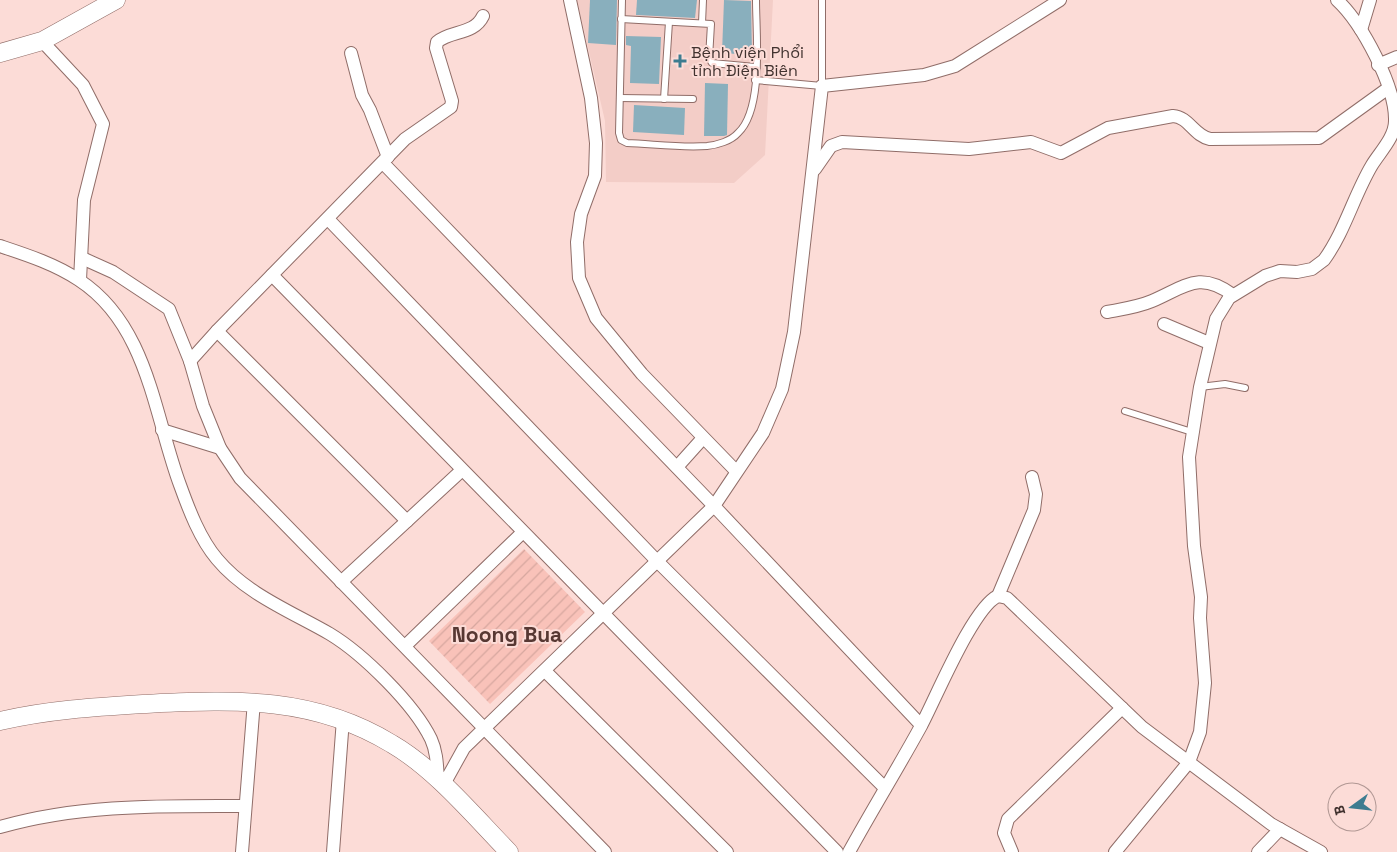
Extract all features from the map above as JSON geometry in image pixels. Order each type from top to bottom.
[{"type":"street","points":[[0,53],[42,41],[116,0]]},
{"type":"street","points":[[570,0],[591,98],[596,143],[595,176],[581,214],[577,242],[579,278],[596,318],[642,374],[736,471]]},
{"type":"street","points":[[441,782],[464,748],[714,506],[763,432],[782,389],[794,332],[822,86],[924,74],[955,66],[1060,0]]},
{"type":"street","points":[[1115,852],[1189,762],[1200,732],[1205,684],[1200,618],[1201,597],[1194,546],[1189,457],[1200,387],[1216,319],[1224,304],[1233,295],[1273,273],[1312,269],[1324,260],[1372,165],[1394,130],[1395,104],[1378,65],[1362,30],[1337,0]]},
{"type":"street","points":[[1362,30],[1370,0]]},
{"type":"street","points":[[190,361],[216,331],[420,126],[451,106],[452,101],[436,48],[437,42],[441,38],[475,27],[483,16]]},
{"type":"street","points":[[42,41],[83,85],[103,124],[84,200],[80,280]]},
{"type":"street","points":[[352,53],[362,95],[370,110],[386,160],[921,725]]},
{"type":"street","points":[[1378,65],[1397,57]]},
{"type":"street","points":[[812,170],[820,164],[831,146],[842,142],[969,149],[1031,142],[1061,153],[1108,128],[1173,116],[1182,118],[1203,138],[1319,138],[1387,89]]},
{"type":"street","points":[[328,219],[657,561],[885,788]]},
{"type":"street","points":[[0,246],[60,268],[98,294],[127,332],[154,395],[185,498],[202,537],[217,559],[234,576],[262,595],[357,653],[399,697],[432,740],[441,782]]},
{"type":"street","points":[[82,258],[113,272],[169,309],[190,361],[203,406],[220,448],[240,478],[605,852]]},
{"type":"street","points":[[272,275],[602,615],[837,852]]},
{"type":"street","points":[[1108,312],[1144,304],[1190,283],[1213,283],[1233,295]]},
{"type":"street","points":[[1164,324],[1209,343]]},
{"type":"street","points":[[216,331],[407,521]]},
{"type":"street","points":[[165,430],[220,448]]},
{"type":"street","points":[[677,467],[703,438]]},
{"type":"street","points":[[341,582],[461,471]]},
{"type":"street","points":[[849,852],[921,725],[973,624],[985,606],[998,596],[1034,510],[1036,494],[1032,478]]},
{"type":"street","points":[[405,646],[522,533]]},
{"type":"street","points":[[998,596],[1007,598],[1142,726],[1280,829],[1322,852]]},
{"type":"street","points":[[544,670],[727,852]]},
{"type":"street","points":[[0,721],[33,713],[100,706],[254,701],[310,709],[343,719],[394,744],[441,782],[509,852]]},
{"type":"street","points":[[242,852],[254,701]]},
{"type":"street","points":[[1012,852],[1004,833],[1008,819],[1122,708]]},
{"type":"street","points":[[333,852],[343,719]]},
{"type":"street","points":[[0,828],[71,811],[133,806],[246,806]]},
{"type":"street","points":[[1258,852],[1280,829]]},
{"type":"lane","points":[[622,0],[619,133],[621,140],[627,143],[707,146],[723,142],[738,135],[751,111],[755,80],[756,0]]},
{"type":"lane","points":[[702,23],[703,0]]},
{"type":"lane","points":[[755,80],[822,86],[822,0]]},
{"type":"lane","points":[[622,19],[702,23],[712,26],[709,58],[712,64],[755,66]]},
{"type":"lane","points":[[664,99],[669,22]]},
{"type":"lane","points":[[620,98],[693,99]]},
{"type":"lane","points":[[1200,387],[1224,384],[1245,388]]},
{"type":"lane","points":[[1124,411],[1192,432]]},
{"type":"shaded area","name":"Bệnh viện Phổi tỉnh Điện Biên","points":[[577,0],[773,0],[765,155],[734,183],[606,182],[605,121]]},
{"type":"shaded area","points":[[524,549],[585,612],[490,704],[429,641]]},
{"type":"building","points":[[590,0],[617,0],[616,45],[588,43]]},
{"type":"building","points":[[637,0],[697,0],[695,18],[636,15]]},
{"type":"building","points":[[724,0],[751,1],[752,55],[722,53]]},
{"type":"building","points":[[626,36],[661,37],[659,84],[630,83],[631,46],[626,45]]},
{"type":"building","points":[[705,83],[728,84],[727,135],[704,136]]},
{"type":"building","points":[[634,105],[685,108],[684,135],[633,132]]},
{"type":"place","name":"Bệnh viện Phổi tỉnh Điện Biên","points":[[680,61]]},
{"type":"district","name":"Noong Bua","points":[[507,634]]}]
